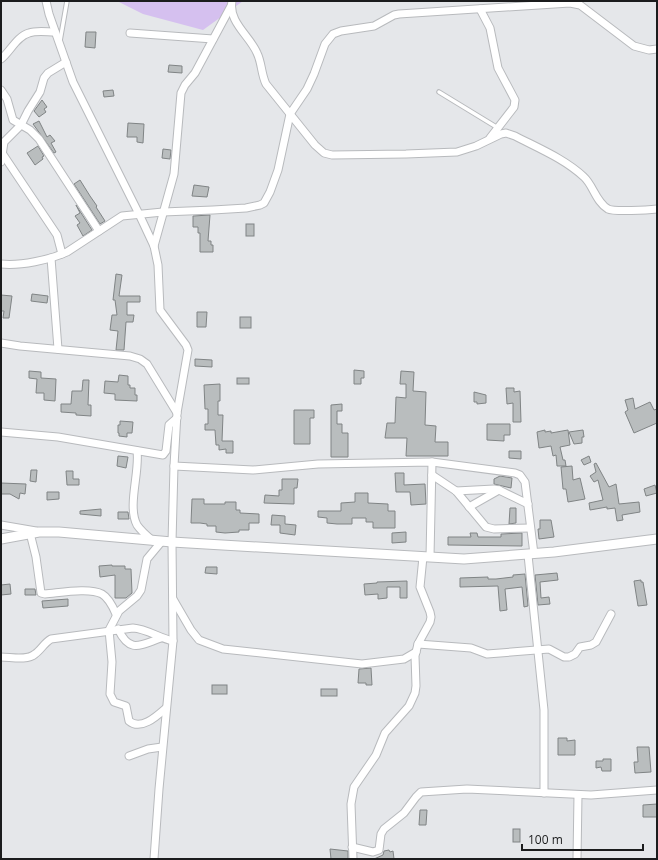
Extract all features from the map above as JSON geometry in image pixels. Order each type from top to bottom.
[{"type":"street","points":[[46,1],[55,32],[73,82],[154,246],[158,264],[160,310],[186,344],[188,350],[177,416],[172,542],[173,641],[162,747],[154,859]]},
{"type":"street","points":[[154,246],[174,174],[181,93],[185,85],[195,73],[232,3]]},
{"type":"street","points":[[232,3],[232,15],[257,53],[265,81],[314,145],[324,153],[332,155],[457,152],[476,146],[506,133],[515,136],[567,164],[588,180],[594,194],[604,206],[611,210],[657,209]]},
{"type":"street","points":[[1,264],[20,263],[51,258],[62,254],[122,216],[255,207],[264,203],[270,192],[278,170],[290,114],[301,99],[314,74],[325,44],[333,34],[341,30],[374,26],[394,15],[399,14],[576,4],[584,8],[634,46],[649,50],[657,49]]},
{"type":"street","points":[[480,9],[490,28],[498,68],[515,100],[514,107],[488,141]]},
{"type":"street","points":[[1,59],[22,36],[28,33],[36,31],[55,32]]},
{"type":"street","points":[[130,33],[213,39]]},
{"type":"street","points":[[1,162],[6,139],[21,125],[40,92],[44,78],[66,62]]},
{"type":"street","points":[[1,90],[7,99],[12,118],[30,130],[39,139],[99,231]]},
{"type":"street","points":[[2,153],[57,236],[62,254]]},
{"type":"street","points":[[51,258],[58,349]]},
{"type":"street","points":[[1,343],[130,356],[140,359],[150,368],[177,416]]},
{"type":"street","points":[[1,432],[58,437],[159,455],[165,454],[169,428],[177,416]]},
{"type":"street","points":[[138,451],[139,463],[134,497],[135,516],[138,527],[153,541]]},
{"type":"street","points":[[174,466],[253,470],[318,464],[432,462],[520,475],[525,482],[530,528],[544,721],[544,793]]},
{"type":"street","points":[[354,859],[352,847],[351,804],[354,787],[376,755],[385,733],[409,706],[412,700],[416,686],[414,663],[416,652],[418,644],[430,622],[431,617],[420,586],[427,557],[432,462]]},
{"type":"street","points":[[432,475],[456,491],[486,527],[494,529],[530,528]]},
{"type":"street","points":[[456,491],[488,489],[499,490],[528,504]]},
{"type":"street","points":[[469,507],[499,490]]},
{"type":"street","points":[[1,525],[35,532],[153,541],[464,559],[531,554],[657,539]]},
{"type":"street","points":[[1,539],[35,532]]},
{"type":"street","points":[[35,532],[36,557],[41,593],[95,592],[102,594],[107,598],[116,614]]},
{"type":"street","points":[[162,541],[147,558],[141,590],[137,596],[116,614],[109,630],[112,662],[110,694],[114,702],[126,706],[129,721],[134,724],[149,721],[166,708]]},
{"type":"street","points":[[173,599],[199,640],[222,649],[290,655],[362,664],[404,659],[416,652]]},
{"type":"street","points":[[418,644],[471,648],[487,654],[550,649],[564,657],[572,656],[583,645],[591,645],[596,642],[611,614]]},
{"type":"street","points":[[1,657],[24,658],[36,654],[46,642],[51,639],[118,629],[141,628],[150,631],[161,638],[173,641]]},
{"type":"street","points":[[118,629],[124,640],[131,645],[143,644],[161,638]]},
{"type":"street","points":[[129,756],[148,749],[162,747]]},
{"type":"street","points":[[352,847],[373,852],[379,850],[381,834],[384,829],[404,813],[421,792],[467,789],[578,795],[616,794],[657,790]]},
{"type":"street","points":[[577,859],[578,795]]},
{"type":"lane","points":[[60,45],[67,1]]},
{"type":"lane","points":[[439,92],[498,128]]},
{"type":"shaded area","points":[[117,1],[243,1],[203,30],[143,14]]},
{"type":"building","points":[[86,32],[96,32],[95,48],[85,47]]},
{"type":"building","points":[[169,65],[182,66],[182,73],[168,72]]},
{"type":"building","points":[[113,90],[114,96],[104,97],[103,91]]},
{"type":"building","points":[[42,100],[47,107],[44,109],[46,112],[39,117],[34,111]]},
{"type":"building","points":[[39,121],[47,137],[50,135],[55,141],[51,143],[56,152],[54,153],[33,124]]},
{"type":"building","points":[[128,123],[144,124],[143,143],[137,142],[137,137],[127,137]]},
{"type":"building","points":[[38,146],[44,156],[42,157],[43,159],[35,165],[27,153]]},
{"type":"building","points":[[163,149],[171,150],[170,159],[162,158]]},
{"type":"building","points":[[80,180],[105,221],[100,224],[74,184]]},
{"type":"building","points":[[194,185],[209,187],[207,197],[192,196]]},
{"type":"building","points":[[76,205],[92,230],[83,236],[77,225],[80,223],[75,216],[80,213]]},
{"type":"building","points":[[210,215],[208,241],[211,241],[211,245],[213,245],[213,252],[200,252],[200,233],[198,233],[198,227],[193,227],[193,216]]},
{"type":"building","points":[[246,224],[254,224],[254,236],[246,236]]},
{"type":"building","points":[[116,274],[122,275],[119,296],[140,296],[140,302],[127,302],[127,315],[134,315],[133,322],[126,322],[124,350],[116,350],[118,331],[110,330],[112,315],[117,315],[115,300],[113,300]]},
{"type":"building","points":[[32,294],[48,296],[47,303],[31,301]]},
{"type":"building","points":[[1,295],[12,296],[9,318],[3,318],[4,311],[1,311]]},
{"type":"building","points":[[197,312],[207,312],[206,327],[197,327]]},
{"type":"building","points":[[240,317],[251,317],[251,328],[240,328]]},
{"type":"building","points":[[195,359],[212,360],[212,367],[195,366]]},
{"type":"building","points":[[354,370],[364,371],[364,378],[361,378],[361,384],[354,384]]},
{"type":"building","points":[[29,371],[41,372],[41,378],[56,379],[55,401],[44,400],[44,393],[36,393],[37,379],[29,378]]},
{"type":"building","points":[[401,371],[414,372],[413,391],[426,392],[425,425],[436,426],[435,442],[448,442],[448,456],[406,456],[407,438],[385,438],[387,423],[395,423],[396,397],[406,398],[406,384],[400,384]]},
{"type":"building","points":[[119,375],[128,376],[128,385],[130,385],[130,388],[135,388],[137,401],[115,400],[115,394],[104,393],[105,381],[118,382]]},
{"type":"building","points":[[237,378],[249,378],[249,384],[237,384]]},
{"type":"building","points":[[83,380],[89,380],[88,405],[91,405],[91,416],[61,412],[61,404],[71,404],[72,391],[82,391]]},
{"type":"building","points":[[220,384],[218,415],[223,415],[222,441],[233,441],[233,453],[226,453],[226,449],[219,450],[219,445],[216,445],[215,430],[205,430],[205,424],[208,424],[208,409],[205,409],[204,385]]},
{"type":"building","points":[[506,388],[514,388],[514,392],[520,391],[521,422],[513,422],[513,403],[507,404]]},
{"type":"building","points":[[474,392],[486,395],[486,403],[477,404],[477,402],[474,402]]},
{"type":"building","points":[[633,398],[635,409],[650,402],[654,410],[657,409],[657,423],[634,433],[625,412],[628,410],[625,400]]},
{"type":"building","points":[[342,404],[342,411],[337,411],[337,424],[342,424],[342,433],[348,433],[348,457],[331,457],[331,405]]},
{"type":"building","points":[[294,410],[314,410],[314,418],[310,418],[310,444],[294,444]]},
{"type":"building","points":[[120,421],[133,422],[132,433],[127,433],[127,437],[119,436],[118,425],[120,425]]},
{"type":"building","points":[[487,424],[510,424],[510,435],[504,435],[504,441],[487,440]]},
{"type":"building","points":[[545,430],[545,432],[551,431],[551,433],[568,430],[570,445],[560,447],[566,466],[557,466],[556,455],[553,456],[551,446],[539,448],[537,432]]},
{"type":"building","points":[[583,430],[584,437],[582,437],[582,443],[574,444],[569,432]]},
{"type":"building","points":[[509,451],[521,451],[521,459],[509,458]]},
{"type":"building","points":[[118,456],[128,457],[126,468],[117,466]]},
{"type":"building","points":[[589,456],[591,462],[584,465],[581,460]]},
{"type":"building","points":[[596,463],[609,487],[616,484],[619,504],[639,502],[640,512],[622,515],[623,520],[617,521],[615,508],[607,509],[607,507],[590,510],[589,503],[603,500],[598,480],[594,482],[590,476],[596,472],[594,464]]},
{"type":"building","points":[[572,466],[573,480],[580,478],[585,499],[568,502],[566,489],[563,489],[561,467]]},
{"type":"building","points":[[31,470],[37,470],[36,482],[30,481]]},
{"type":"building","points":[[66,471],[73,471],[73,479],[79,479],[79,485],[67,485]]},
{"type":"building","points":[[395,473],[404,473],[404,485],[425,484],[426,504],[411,505],[410,492],[396,492]]},
{"type":"building","points":[[500,476],[512,478],[511,488],[494,484],[494,479]]},
{"type":"building","points":[[282,479],[298,479],[297,488],[294,488],[294,504],[264,503],[265,495],[279,496],[279,490],[282,490]]},
{"type":"building","points":[[1,483],[26,484],[25,494],[20,493],[19,499],[10,494],[1,494]]},
{"type":"building","points":[[655,485],[657,493],[646,496],[644,489]]},
{"type":"building","points":[[47,492],[59,492],[59,499],[47,500]]},
{"type":"building","points":[[355,493],[368,493],[368,503],[388,504],[388,511],[395,511],[395,528],[373,528],[373,522],[366,522],[366,518],[352,518],[352,524],[337,524],[327,523],[327,518],[318,517],[318,511],[341,511],[341,503],[355,502]]},
{"type":"building","points":[[192,499],[204,499],[204,504],[225,504],[225,502],[236,502],[236,510],[240,510],[240,513],[259,514],[259,523],[249,523],[249,530],[239,530],[239,532],[225,533],[216,532],[216,526],[191,523]]},
{"type":"building","points":[[510,508],[516,508],[516,523],[509,524]]},
{"type":"building","points":[[101,509],[101,516],[80,514],[80,511]]},
{"type":"building","points":[[118,512],[128,512],[129,519],[118,519]]},
{"type":"building","points":[[272,515],[285,516],[285,524],[296,525],[295,535],[280,533],[280,525],[271,525]]},
{"type":"building","points":[[540,520],[551,520],[554,537],[539,539],[538,529],[540,529]]},
{"type":"building","points":[[406,532],[406,542],[392,543],[392,533]]},
{"type":"building","points":[[470,533],[477,533],[478,537],[501,537],[501,534],[522,533],[522,546],[448,545],[448,537],[471,537]]},
{"type":"building","points":[[99,566],[125,566],[125,569],[131,569],[132,593],[126,598],[115,598],[115,575],[100,577]]},
{"type":"building","points":[[206,567],[217,567],[217,574],[205,573]]},
{"type":"building","points":[[557,573],[558,580],[540,582],[541,598],[549,597],[550,604],[538,605],[535,575]]},
{"type":"building","points":[[525,574],[528,606],[524,607],[522,587],[505,589],[507,610],[500,611],[498,586],[460,587],[460,578],[488,577],[488,579],[496,579]]},
{"type":"building","points":[[641,580],[641,582],[643,582],[647,605],[638,606],[634,581]]},
{"type":"building","points":[[407,581],[407,598],[400,598],[400,587],[387,587],[387,598],[378,599],[378,594],[365,595],[364,584]]},
{"type":"building","points":[[10,584],[11,594],[1,595],[1,585]]},
{"type":"building","points":[[25,589],[35,589],[36,595],[25,595]]},
{"type":"building","points":[[68,599],[68,606],[43,608],[42,601]]},
{"type":"building","points":[[371,668],[372,685],[358,683],[359,669]]},
{"type":"building","points":[[212,685],[227,685],[227,694],[212,694]]},
{"type":"building","points":[[321,689],[337,689],[337,696],[321,696]]},
{"type":"building","points":[[558,738],[567,738],[567,741],[575,740],[575,755],[558,755]]},
{"type":"building","points":[[637,747],[649,747],[651,772],[635,773],[634,762],[638,762]]},
{"type":"building","points":[[603,759],[611,759],[611,771],[602,771],[601,767],[596,768],[596,761],[603,761]]},
{"type":"building","points":[[657,804],[657,817],[643,817],[643,805]]},
{"type":"building","points":[[420,810],[427,810],[426,825],[419,825]]},
{"type":"building","points":[[513,829],[520,829],[520,842],[513,842]]},
{"type":"building","points":[[330,849],[348,851],[348,859],[331,859]]},
{"type":"building","points":[[389,850],[390,852],[393,851],[394,859],[374,859],[383,855],[384,851]]}]
